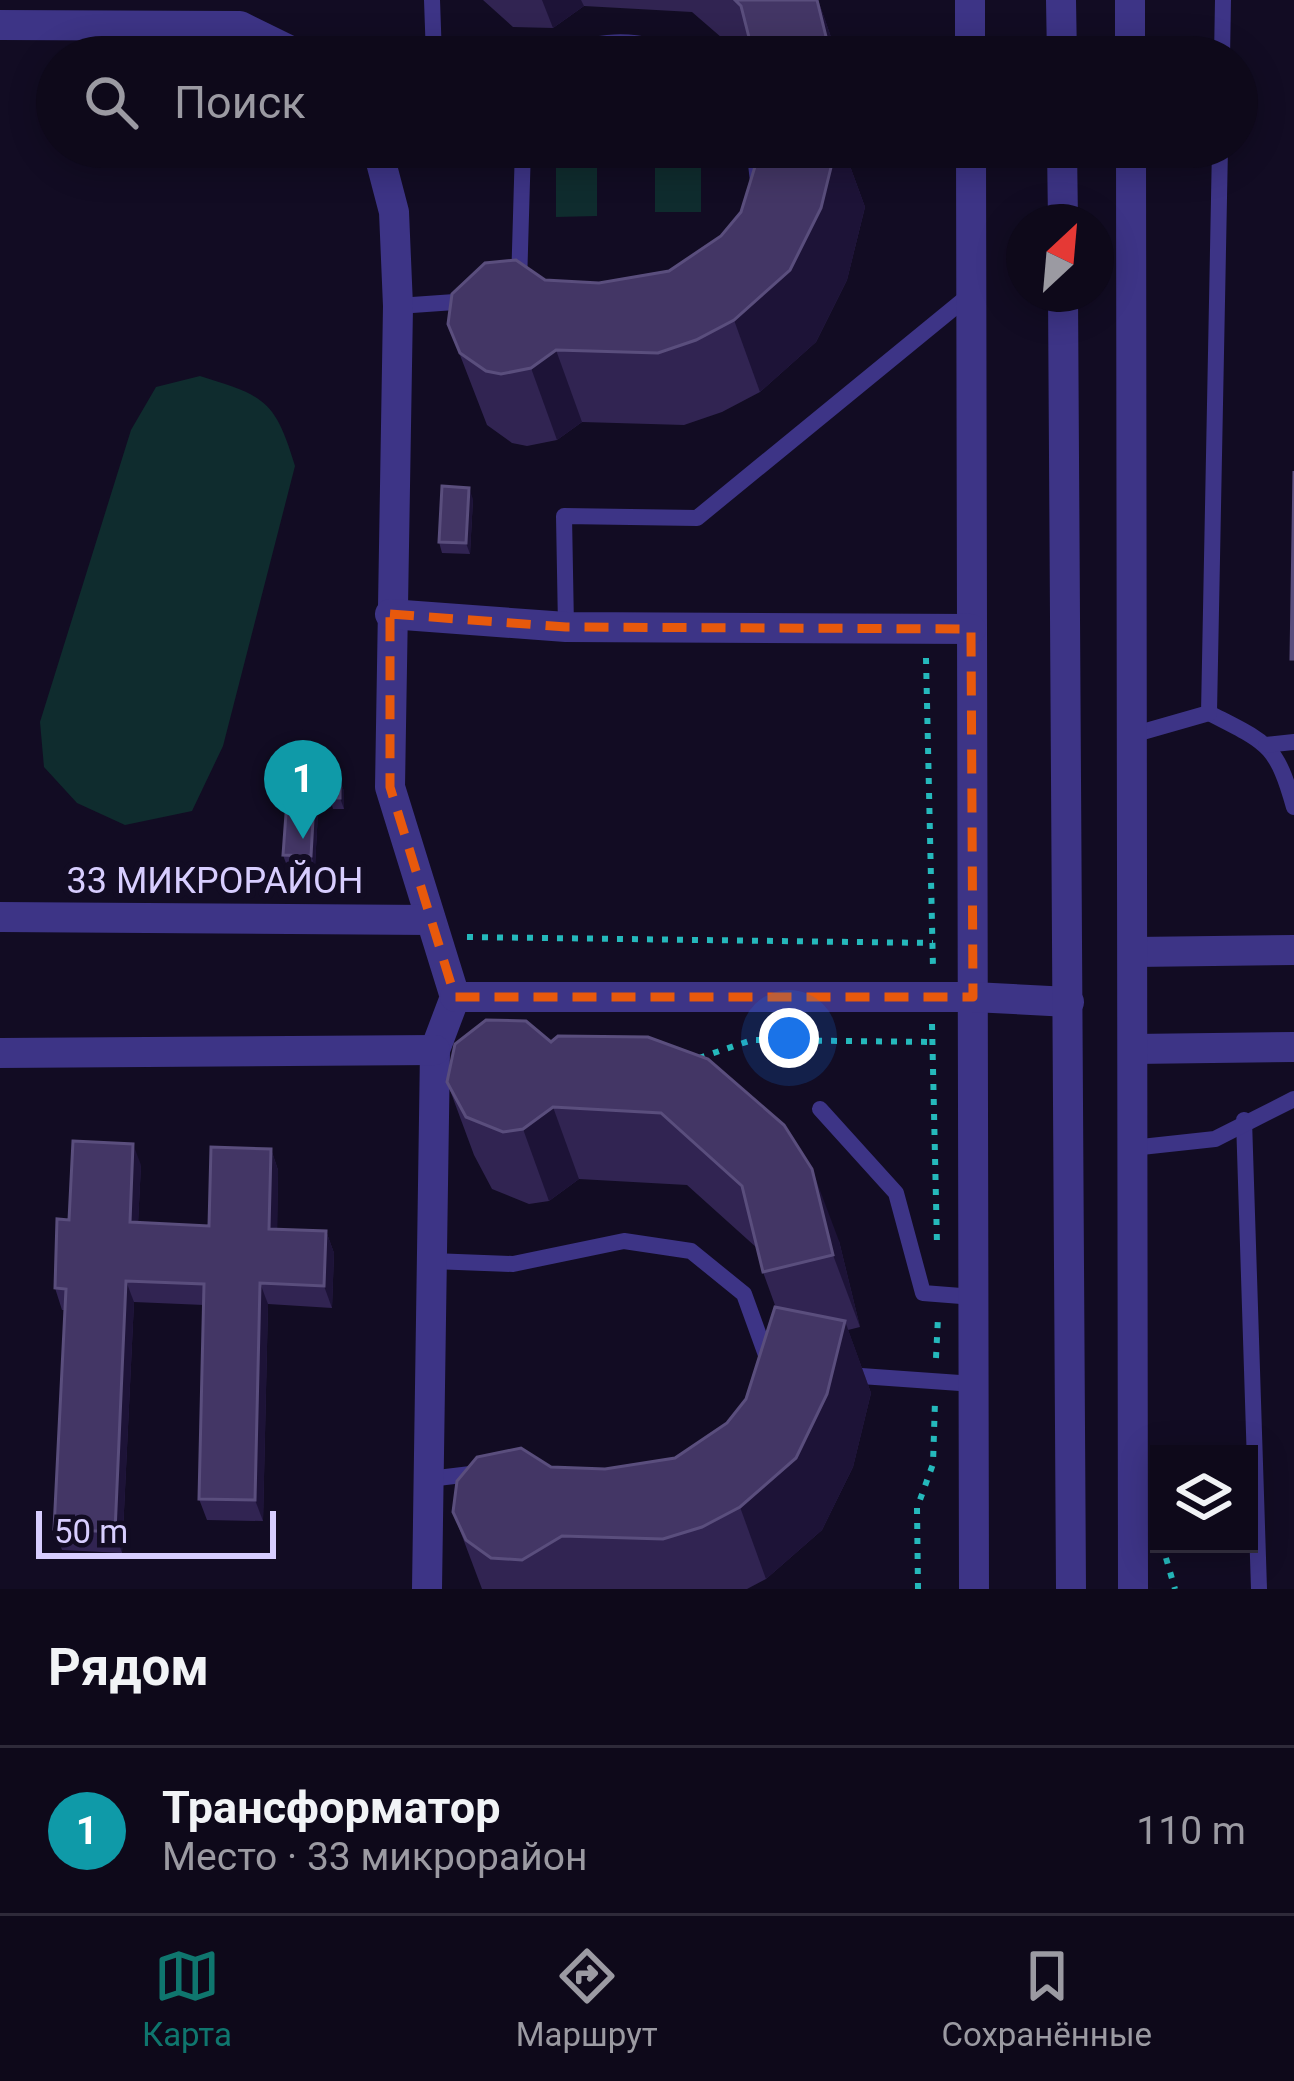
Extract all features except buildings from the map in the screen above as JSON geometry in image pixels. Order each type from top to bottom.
[{"type":"street","points":[[970,0],[970,36]]},
{"type":"street","points":[[1061,0],[1062,36]]},
{"type":"street","points":[[1130,0],[1130,36]]},
{"type":"street","points":[[0,25],[240,26],[260,36]]},
{"type":"street","points":[[387,168],[398,306],[390,787],[471,995]]},
{"type":"street","points":[[971,168],[974,1589]]},
{"type":"street","points":[[1062,168],[1063,204]]},
{"type":"street","points":[[1131,168],[1133,1589]]},
{"type":"street","points":[[1064,312],[1070,1589]]},
{"type":"street","points":[[390,614],[566,627],[971,629]]},
{"type":"street","name":"33 МИКРОРАЙОН","points":[[0,917],[443,933]]},
{"type":"street","points":[[1135,952],[1294,950]]},
{"type":"street","points":[[471,995],[974,997],[1069,1002]]},
{"type":"street","points":[[427,1589],[435,1050],[471,995]]},
{"type":"street","points":[[1133,1049],[1294,1047]]},
{"type":"street","points":[[0,1052],[435,1050]]},
{"type":"lane","points":[[432,0],[435,36]]},
{"type":"lane","points":[[1222,36],[1223,0]]},
{"type":"lane","points":[[398,306],[527,302],[524,168]]},
{"type":"lane","points":[[755,168],[757,195]]},
{"type":"lane","points":[[1209,713],[1220,168]]},
{"type":"lane","points":[[566,627],[564,516],[697,518],[972,292]]},
{"type":"lane","points":[[1132,735],[1209,713],[1266,745],[1281,762],[1294,808]]},
{"type":"lane","points":[[1266,745],[1294,742]]},
{"type":"lane","points":[[1132,1148],[1215,1138],[1294,1099]]},
{"type":"lane","points":[[820,1109],[896,1193],[923,1293],[974,1297]]},
{"type":"lane","points":[[1244,1120],[1259,1589]]},
{"type":"lane","points":[[432,1261],[513,1264],[624,1241],[692,1251],[744,1294],[770,1378],[795,1371]]},
{"type":"lane","points":[[818,1372],[974,1384]]},
{"type":"lane","points":[[429,1480],[507,1470]]},
{"type":"path","points":[[904,629],[928,660],[935,943],[938,1296],[933,1464],[916,1508],[918,1589]]},
{"type":"path","points":[[471,995],[443,933],[973,943]]},
{"type":"path","points":[[694,1060],[752,1040],[933,1042]]},
{"type":"path","points":[[1165,1553],[1174,1589]]},
{"type":"highlighted area","points":[[390,614],[566,627],[971,629],[973,997],[455,997],[390,787]]},
{"type":"green space","points":[[556,168],[597,168],[597,216],[556,217]]},
{"type":"green space","points":[[655,168],[701,168],[701,212],[655,212]]},
{"type":"green space","points":[[200,376],[264,403],[281,426],[295,466],[223,746],[192,811],[125,825],[77,803],[44,767],[40,722],[131,430],[156,387]]},
{"type":"place","name":"Трансформатор","points":[[303,839]]}]
